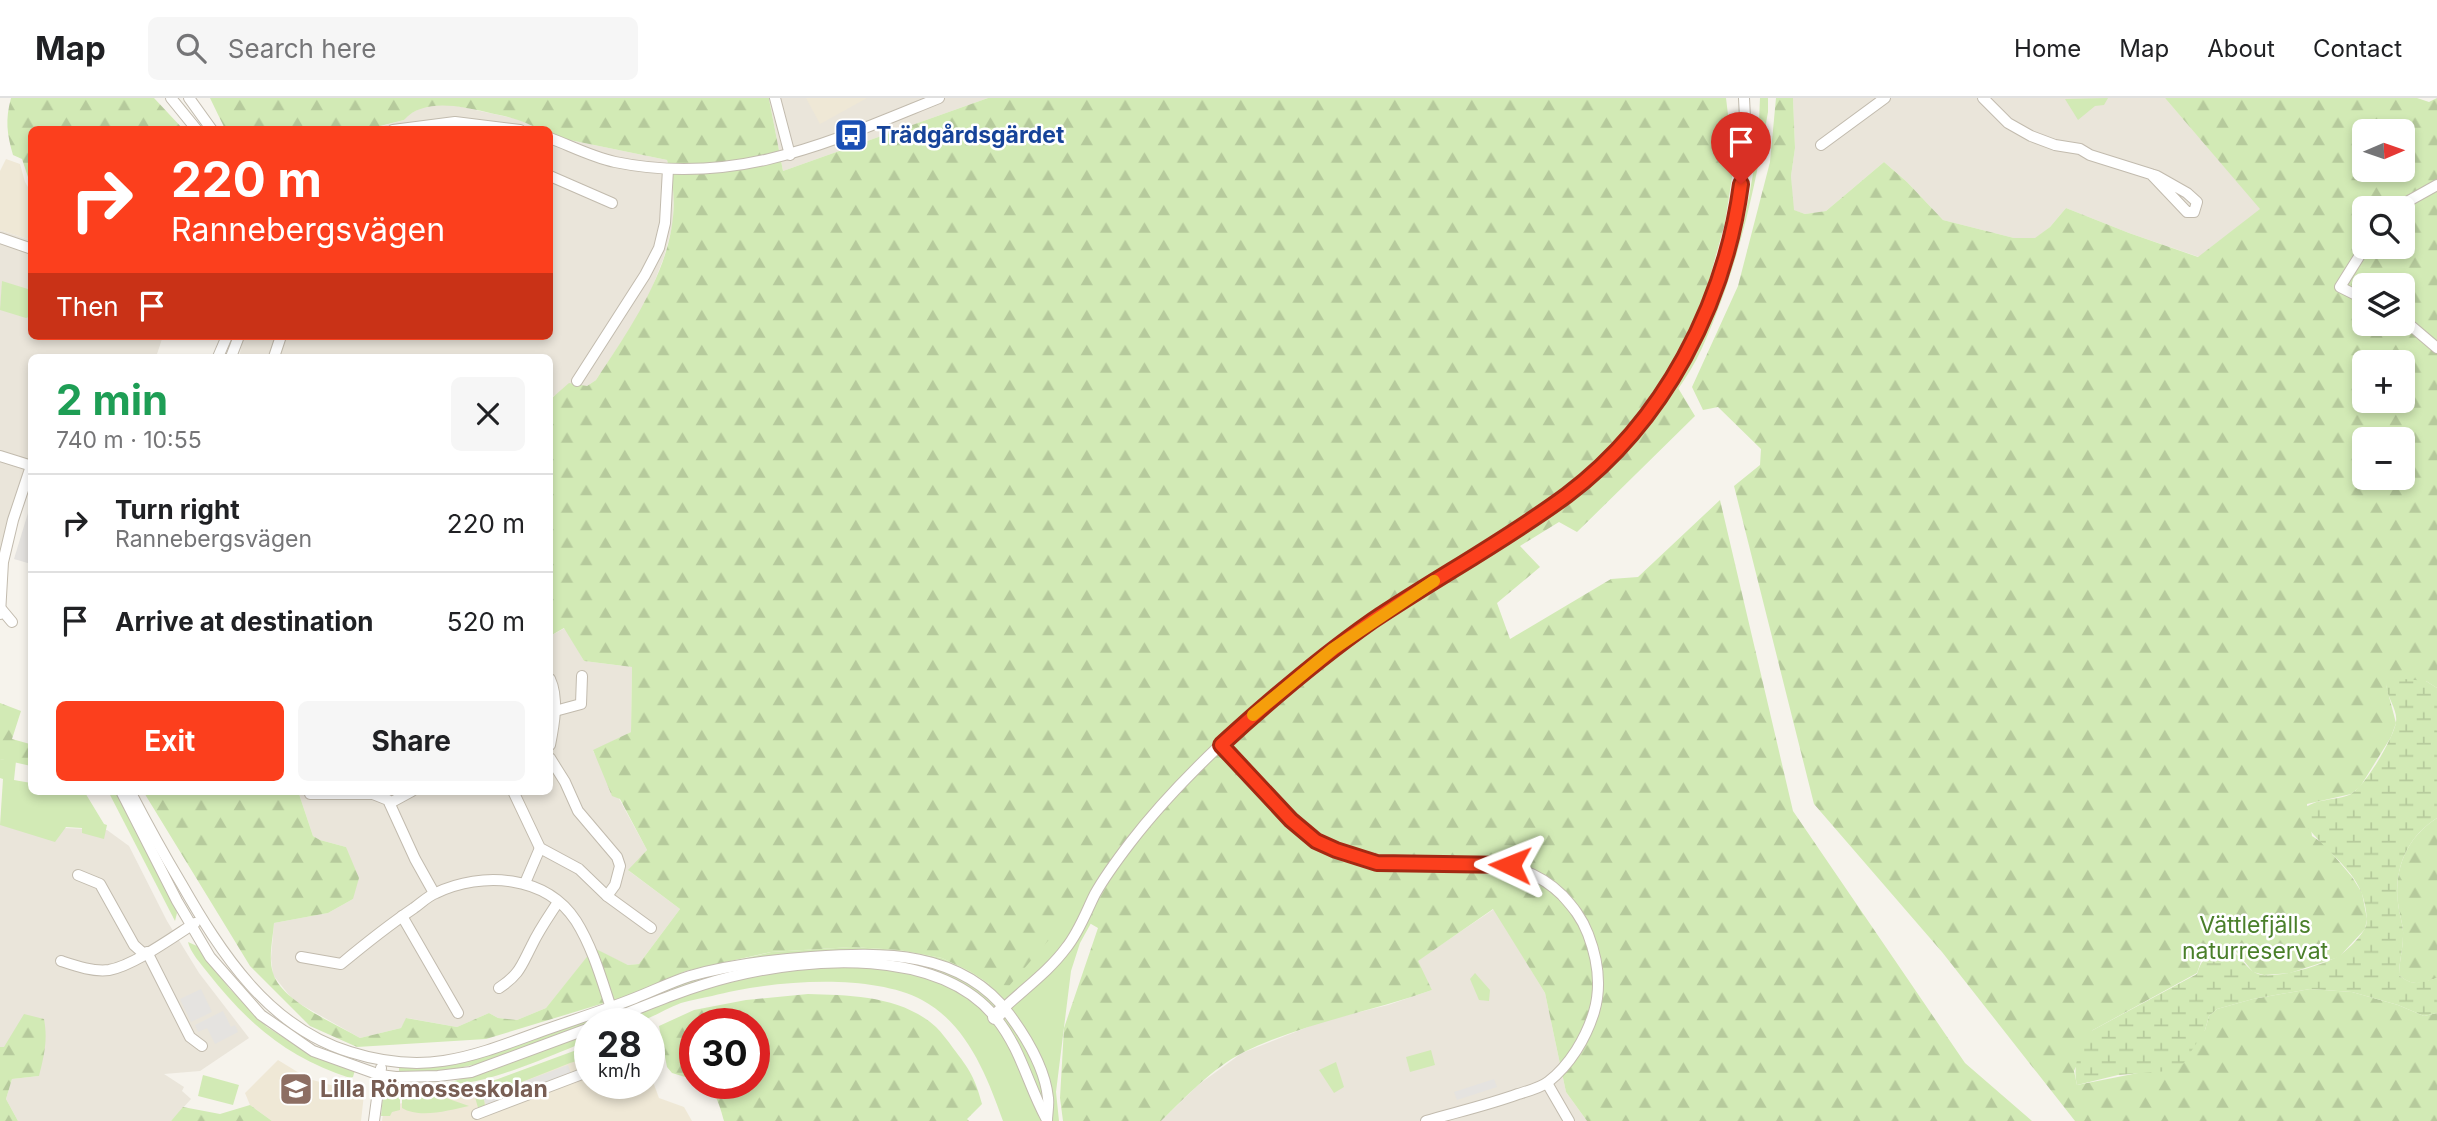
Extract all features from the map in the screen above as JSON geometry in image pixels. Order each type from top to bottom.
[{"type":"street","points":[[171,98],[194,126]]},
{"type":"street","points":[[189,98],[209,126]]},
{"type":"street","points":[[775,98],[790,155]]},
{"type":"street","points":[[553,139],[614,162],[668,169],[723,167],[790,155],[840,139],[939,98]]},
{"type":"street","points":[[1000,1012],[1055,962],[1069,945],[1102,882],[1131,841],[1221,745],[1283,689],[1333,649],[1569,493],[1621,445],[1647,414],[1673,376],[1700,328],[1724,262],[1741,184],[1746,124],[1744,98]]},
{"type":"street","points":[[1821,145],[1885,98]]},
{"type":"street","points":[[1983,98],[2008,122],[2031,136],[2063,147],[2080,149],[2090,155],[2151,174]]},
{"type":"street","points":[[422,126],[451,122],[470,126]]},
{"type":"street","points":[[577,381],[645,275],[659,248],[665,223],[668,169]]},
{"type":"street","points":[[553,177],[612,203]]},
{"type":"street","points":[[2415,197],[2437,185]]},
{"type":"street","points":[[0,239],[28,248]]},
{"type":"street","points":[[2352,293],[2340,287],[2358,259]]},
{"type":"street","points":[[2415,329],[2437,348]]},
{"type":"street","points":[[0,456],[28,465]]},
{"type":"street","points":[[12,622],[1,612],[3,562],[28,475]]},
{"type":"street","points":[[555,711],[581,704],[582,676]]},
{"type":"street","points":[[553,686],[553,725]]},
{"type":"street","points":[[1221,745],[1291,820],[1316,841],[1377,863],[1510,865],[1532,873],[1556,889],[1585,925],[1595,953],[1599,985],[1596,1004],[1581,1042],[1566,1063],[1547,1083],[1500,1101],[1426,1121]]},
{"type":"street","points":[[553,763],[579,811],[617,857],[620,866],[615,885],[607,896]]},
{"type":"street","points":[[123,795],[191,926],[211,957],[261,1015],[313,1051],[380,1075],[408,1077],[471,1072],[574,1034]]},
{"type":"street","points":[[132,795],[202,919],[242,976],[263,1000],[288,1021],[325,1042],[382,1061],[423,1064],[447,1062],[574,1027]]},
{"type":"street","points":[[376,795],[390,803],[415,859],[435,893]]},
{"type":"street","points":[[390,803],[405,795]]},
{"type":"street","points":[[515,795],[540,848],[579,869],[607,896],[651,928]]},
{"type":"street","points":[[525,883],[540,848]]},
{"type":"street","points":[[78,874],[100,884],[134,945],[146,953],[190,1037],[202,1046]]},
{"type":"street","points":[[301,957],[341,964],[435,893],[482,880],[525,883],[550,894],[575,920],[597,968],[610,1008]]},
{"type":"street","points":[[499,988],[513,979],[522,967],[558,902]]},
{"type":"street","points":[[402,916],[458,1013]]},
{"type":"street","points":[[61,961],[105,970],[126,965],[202,919]]},
{"type":"street","points":[[628,1008],[688,977],[769,961],[865,954],[910,957],[942,965],[970,979],[1029,1045],[1042,1074],[1048,1098],[1047,1121]]},
{"type":"street","points":[[374,1121],[382,1061]]},
{"type":"street","points":[[477,1114],[574,1077]]},
{"type":"street","points":[[1547,1083],[1569,1121]]},
{"type":"shaded area","points":[[806,98],[867,98],[820,124]]},
{"type":"shaded area","name":"Trädgårdsgärdet","points":[[988,98],[783,171],[769,99]]},
{"type":"shaded area","points":[[1793,98],[2165,98],[2261,209],[2199,257],[2066,208],[2050,227],[2036,238],[2014,238],[1943,220],[1884,162],[1826,211],[1805,214],[1793,210]]},
{"type":"shaded area","points":[[428,104],[448,104],[517,119],[534,126],[382,126],[404,120],[406,116]]},
{"type":"shaded area","points":[[553,134],[667,160],[674,182],[673,224],[664,257],[645,306],[596,380],[587,386],[553,396],[553,354],[240,354],[243,340],[553,340]]},
{"type":"shaded area","points":[[6,159],[20,164],[28,187],[28,239],[0,230],[0,171]]},
{"type":"shaded area","points":[[0,230],[28,239],[28,340],[162,340],[157,354],[28,354],[28,488],[0,558]]},
{"type":"shaded area","points":[[28,513],[28,563],[14,559]]},
{"type":"shaded area","points":[[565,628],[584,661],[632,667],[631,732],[593,751],[647,850],[629,871],[680,909],[639,964],[628,965],[594,949],[546,1008],[517,1020],[498,1018],[489,1013],[457,1027],[407,1018],[401,1028],[360,1038],[293,1000],[273,975],[271,958],[274,923],[328,913],[353,899],[346,847],[313,836],[299,795],[553,795],[553,634]]},
{"type":"shaded area","points":[[0,825],[107,830],[129,846],[167,921],[199,973],[249,1038],[200,1071],[164,1074],[184,1087],[182,1091],[191,1099],[171,1121],[18,1121],[6,1099],[12,1079],[39,1076],[4,1047],[0,1047]]},
{"type":"shaded area","points":[[1494,909],[1545,993],[1566,1092],[1587,1121],[1161,1121],[1198,1085],[1242,1053],[1323,1021],[1388,1005],[1432,990],[1417,961]]},
{"type":"shaded area","points":[[201,989],[212,1012],[191,1022],[180,999]]},
{"type":"shaded area","points":[[223,1011],[231,1027],[235,1025],[238,1032],[215,1044],[207,1028],[198,1032],[195,1025]]},
{"type":"shaded area","points":[[574,1056],[574,1099],[662,1099],[684,1107],[692,1121],[382,1121],[384,1106],[475,1092]]},
{"type":"shaded area","name":"Lilla Römosseskolan","points":[[278,1060],[309,1079],[364,1094],[361,1121],[272,1121],[250,1105],[245,1093]]},
{"type":"shaded area","points":[[568,1065],[571,1073],[486,1105],[483,1097]]},
{"type":"shaded area","points":[[1494,1079],[1497,1087],[1457,1100],[1454,1092]]},
{"type":"green space","points":[[11,98],[154,98],[180,126],[28,126],[28,177],[22,159],[13,155],[8,134]]},
{"type":"green space","points":[[210,98],[771,98],[769,99],[783,171],[988,98],[1726,98],[1734,164],[1725,223],[1698,320],[1669,373],[1695,416],[1577,532],[1559,522],[1520,546],[1540,567],[1497,603],[1510,639],[1611,579],[1638,577],[1720,500],[1793,811],[1965,1063],[2032,1121],[1587,1121],[1566,1092],[1545,993],[1493,909],[1418,961],[1432,990],[1314,1025],[1244,1052],[1210,1075],[1161,1121],[1063,1121],[1060,1098],[1064,1028],[1098,928],[1072,913],[1009,986],[989,984],[942,958],[899,950],[852,947],[771,952],[686,971],[624,997],[588,1008],[574,1008],[574,1012],[486,1039],[357,1047],[310,1026],[250,966],[145,795],[299,795],[313,836],[346,847],[359,878],[353,899],[328,913],[274,923],[271,955],[273,973],[287,993],[324,1019],[360,1038],[401,1028],[406,1018],[457,1027],[489,1013],[498,1018],[517,1020],[546,1008],[594,948],[628,965],[639,964],[680,909],[628,870],[647,850],[620,799],[612,796],[593,750],[631,732],[632,667],[584,661],[564,628],[553,634],[553,397],[569,383],[587,386],[596,380],[644,303],[657,276],[673,219],[673,190],[667,160],[560,138],[553,134],[553,126],[535,126],[510,117],[454,106],[431,106],[412,113],[404,120],[380,126],[224,126]]},
{"type":"green space","points":[[1760,98],[1768,98],[1763,143],[1743,232],[1725,290],[1696,360],[1643,437],[1656,412],[1695,353],[1725,283],[1750,192]]},
{"type":"green space","name":"Vättlefjälls naturreservat","points":[[1776,98],[1793,98],[1795,148],[1791,176],[1794,210],[1805,214],[1826,211],[1884,162],[1943,220],[2014,238],[2035,238],[2050,227],[2066,208],[2198,257],[2260,209],[2165,98],[2417,98],[2429,102],[2437,98],[2437,688],[2426,681],[2386,685],[2396,723],[2391,737],[2360,787],[2351,794],[2307,804],[2312,836],[2324,844],[2362,893],[2367,919],[2365,929],[2339,957],[2290,973],[2264,975],[2253,972],[2235,950],[2201,961],[2197,973],[2093,1030],[2074,1071],[2077,1085],[2138,1073],[2205,1030],[2209,1016],[2217,1009],[2253,999],[2310,989],[2352,992],[2398,1005],[2424,1016],[2437,1013],[2437,1121],[2075,1121],[1942,952],[1814,804],[1734,486],[1760,465],[1761,449],[1718,407],[1703,410],[1692,387],[1738,286],[1770,162]]},
{"type":"green space","points":[[2108,98],[2104,105],[2095,106],[2078,120],[2065,99]]},
{"type":"green space","points":[[2,281],[28,289],[28,317],[0,310]]},
{"type":"green space","points":[[2393,678],[2426,681],[2437,688],[2437,818],[2410,844],[2401,866],[2397,890],[2403,932],[2399,975],[2413,982],[2437,978],[2437,1013],[2424,1016],[2398,1005],[2352,992],[2310,989],[2253,999],[2217,1009],[2209,1016],[2205,1030],[2183,1064],[2168,1071],[2118,1075],[2077,1085],[2078,1056],[2093,1030],[2197,974],[2204,959],[2211,954],[2226,947],[2252,971],[2263,975],[2290,973],[2337,957],[2361,934],[2366,926],[2366,914],[2357,883],[2299,814],[2316,802],[2349,795],[2362,784],[2377,763],[2396,722],[2386,685]]},
{"type":"green space","points":[[0,703],[21,711],[12,739],[28,743],[28,765],[0,759]]},
{"type":"green space","points":[[0,759],[16,761],[14,780],[28,782],[28,795],[86,795],[107,825],[104,839],[82,833],[82,828],[66,827],[55,842],[0,825],[3,779],[0,778]]},
{"type":"green space","points":[[110,795],[118,795],[174,905],[177,913],[175,921]]},
{"type":"green space","points":[[2437,818],[2437,978],[2413,983],[2399,975],[2403,932],[2398,903],[2398,878],[2410,844]]},
{"type":"green space","points":[[1099,877],[1116,878],[1080,943],[1071,971],[1056,1092],[1059,1121],[1003,1121],[982,1069],[963,1037],[938,1010],[900,991],[847,982],[790,983],[735,991],[685,1002],[665,1010],[665,1008],[626,1008],[619,988],[771,952],[852,947],[899,950],[942,958],[989,984]]},
{"type":"green space","points":[[188,942],[197,946],[229,988],[267,1027],[318,1059],[355,1070],[353,1077],[328,1070],[307,1060],[271,1037],[223,991],[196,958]]},
{"type":"green space","points":[[1475,973],[1490,990],[1489,1001],[1479,1000],[1470,979]]},
{"type":"green space","points":[[808,994],[841,995],[875,999],[908,1009],[938,1029],[964,1062],[982,1104],[967,1119],[969,1121],[724,1121],[716,1099],[770,1099],[770,1008],[704,1008],[746,1000]]},
{"type":"green space","points":[[24,1014],[44,1019],[45,1041],[39,1076],[12,1079],[6,1099],[18,1121],[0,1121],[0,1047],[4,1047]]},
{"type":"green space","points":[[679,1017],[679,1075],[672,1073],[667,1067],[665,1023]]},
{"type":"green space","points":[[574,1020],[574,1029],[482,1063],[440,1072],[399,1073],[399,1065],[430,1066]]},
{"type":"green space","points":[[574,1037],[574,1046],[519,1068],[478,1081],[451,1082]]},
{"type":"green space","points":[[1431,1050],[1435,1065],[1410,1072],[1406,1057]]},
{"type":"green space","points":[[574,1051],[574,1062],[484,1097],[485,1107],[479,1111],[472,1087]]},
{"type":"green space","points":[[1336,1062],[1344,1087],[1334,1093],[1319,1070]]},
{"type":"green space","points":[[203,1075],[239,1085],[233,1105],[198,1096]]},
{"type":"green space","points":[[465,1088],[443,1097],[469,1106],[426,1113],[402,1108],[402,1093]]},
{"type":"green space","points":[[400,1092],[400,1110],[392,1112],[390,1116],[381,1116],[383,1095]]},
{"type":"green space","points":[[250,1105],[272,1121],[171,1121],[183,1107],[220,1114]]},
{"type":"slow traffic","points":[[1253,715],[1333,649],[1434,581]]},
{"type":"place","name":"Trädgårdsgärdet","points":[[851,135]]},
{"type":"place","name":"Lilla Römosseskolan","points":[[296,1089]]},
{"type":"route","points":[[1510,865],[1377,863],[1336,850],[1316,841],[1291,820],[1221,745],[1283,689],[1333,649],[1538,516],[1569,493],[1621,445],[1647,414],[1673,376],[1700,328],[1730,242],[1741,184]]}]
